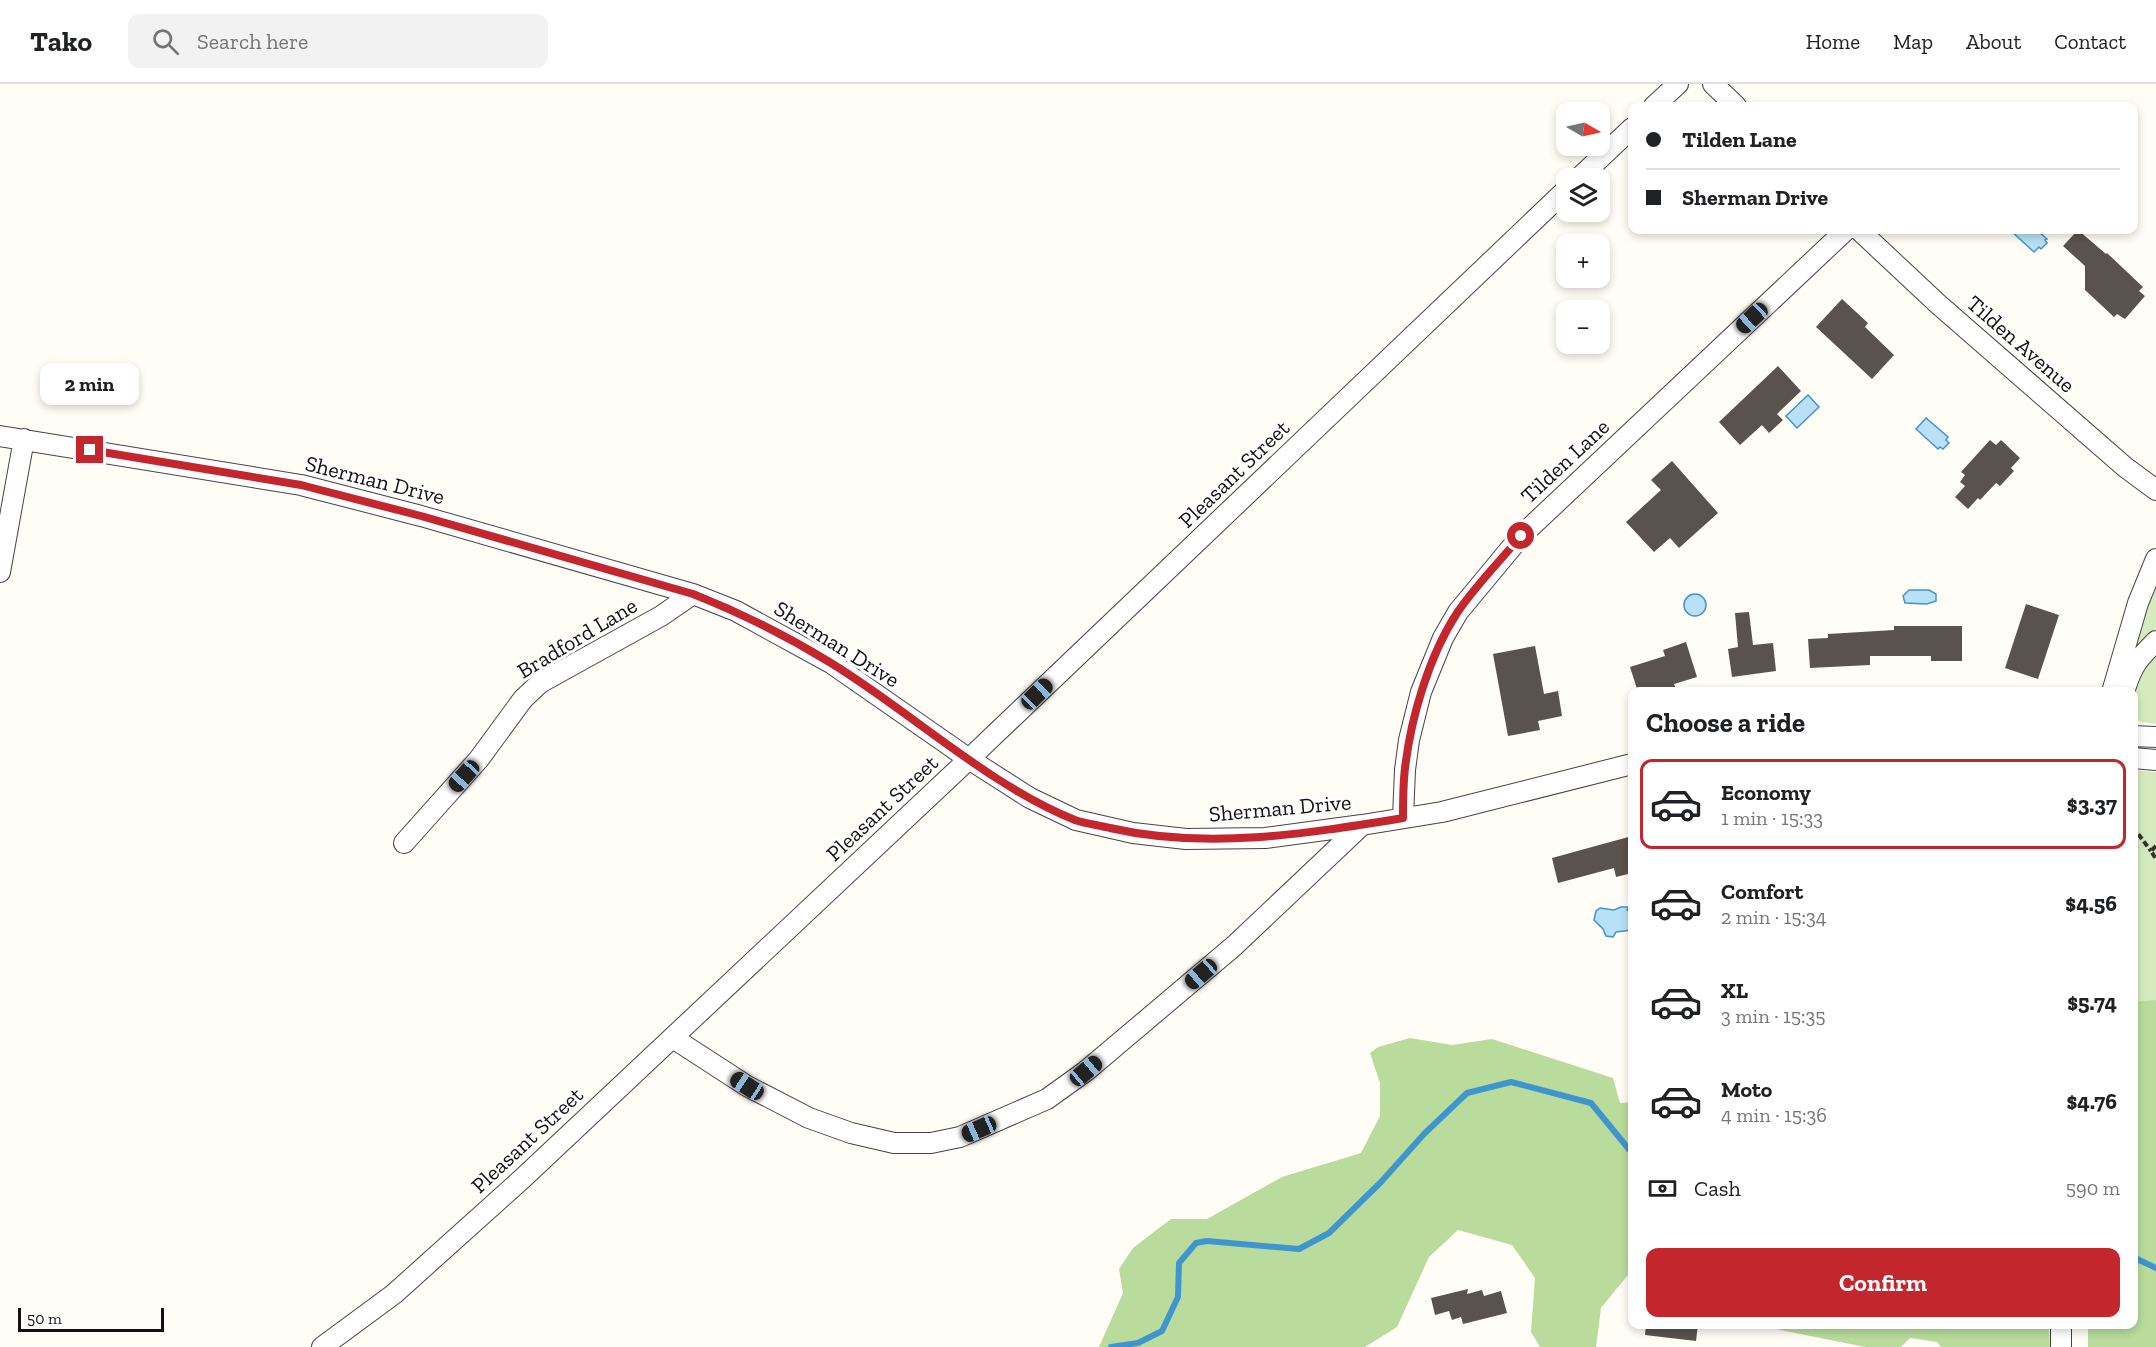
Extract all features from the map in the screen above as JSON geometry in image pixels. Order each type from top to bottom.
[{"type":"street","points":[[1658,102],[1678,84]]},
{"type":"street","points":[[1713,84],[1732,102]]},
{"type":"street","points":[[1590,168],[1628,132]]},
{"type":"street","name":"Pleasant Street","points":[[322,1347],[394,1294],[524,1178],[969,759],[1556,200]]},
{"type":"street","name":"Tilden Lane","points":[[1403,818],[1404,770],[1421,692],[1443,638],[1458,612],[1521,536],[1842,234]]},
{"type":"street","name":"Tilden Avenue","points":[[1863,234],[1938,304],[2125,467],[2156,490]]},
{"type":"street","name":"Sherman Drive","points":[[0,435],[301,485],[421,516],[693,594],[736,611],[831,663],[969,759],[1030,798],[1076,820],[1133,833],[1186,839],[1265,838],[1362,825],[1442,812],[1628,765]]},
{"type":"street","points":[[0,572],[24,439]]},
{"type":"street","points":[[2113,687],[2138,603],[2156,559]]},
{"type":"street","name":"Bradford Lane","points":[[404,843],[479,759],[523,699],[540,683],[661,616],[693,594]]},
{"type":"street","points":[[2126,687],[2131,670],[2137,660],[2156,641]]},
{"type":"street","points":[[2138,736],[2156,738]]},
{"type":"street","points":[[2138,758],[2156,760]]},
{"type":"street","points":[[673,1038],[747,1086],[809,1118],[851,1133],[894,1143],[931,1143],[960,1137],[1047,1099],[1086,1071],[1234,946],[1362,825]]},
{"type":"street","points":[[2061,1329],[2061,1347]]},
{"type":"path","points":[[2138,833],[2156,859]]},
{"type":"path","points":[[2151,851],[2156,846]]},
{"type":"green space","points":[[2156,581],[2156,628],[2140,645],[2135,645]]},
{"type":"green space","points":[[2156,654],[2156,724],[2138,719],[2138,687],[2134,687],[2142,669]]},
{"type":"green space","points":[[2138,770],[2156,772],[2156,1000],[2138,1001]]},
{"type":"green space","points":[[2156,1000],[2156,1347],[2088,1347],[2088,1329],[2138,1329],[2138,1001]]},
{"type":"green space","points":[[1410,1038],[1452,1045],[1492,1039],[1613,1078],[1620,1103],[1628,1102],[1628,1275],[1601,1308],[1596,1347],[1540,1347],[1531,1332],[1535,1278],[1512,1245],[1458,1230],[1429,1257],[1397,1327],[1365,1347],[1099,1347],[1123,1293],[1119,1269],[1133,1248],[1171,1219],[1207,1219],[1282,1177],[1361,1153],[1380,1116],[1380,1083],[1370,1053],[1378,1047]]},
{"type":"green space","points":[[1776,1329],[2049,1329],[2050,1347],[1941,1347],[1937,1342],[1910,1338],[1901,1347],[1865,1347]]},
{"type":"water","points":[[2014,234],[2041,234],[2047,239],[2045,240],[2047,243],[2041,249],[2039,247],[2034,252]]},
{"type":"water","points":[[1808,395],[1819,407],[1797,428],[1786,416]]},
{"type":"water","points":[[1926,418],[1948,437],[1946,440],[1949,443],[1943,449],[1940,447],[1938,449],[1916,429]]},
{"type":"water","points":[[1909,590],[1929,590],[1936,594],[1936,601],[1927,604],[1905,603],[1903,596]]},
{"type":"water","points":[[1695,594],[1703,597],[1706,605],[1703,613],[1695,616],[1687,613],[1684,605],[1687,597]]},
{"type":"water","points":[[1628,907],[1628,930],[1616,932],[1613,937],[1606,936],[1594,920],[1596,911],[1600,908],[1614,910]]},
{"type":"building","points":[[2074,234],[2083,234],[2143,287],[2139,291],[2145,296],[2125,319],[2117,314],[2114,317],[2085,290],[2085,266],[2063,246]]},
{"type":"building","points":[[1842,299],[1868,323],[1865,327],[1894,355],[1872,379],[1816,327]]},
{"type":"building","points":[[1778,366],[1801,391],[1777,414],[1783,420],[1769,433],[1762,425],[1740,445],[1719,422]]},
{"type":"building","points":[[1990,440],[1996,445],[2001,440],[2020,458],[2011,468],[2014,471],[2000,486],[1996,483],[1968,509],[1955,497],[1965,486],[1960,482],[1965,475],[1961,472]]},
{"type":"building","points":[[1672,461],[1718,513],[1679,548],[1670,538],[1654,552],[1626,522],[1661,490],[1651,480]]},
{"type":"building","points":[[2026,604],[2059,615],[2038,679],[2005,668]]},
{"type":"building","points":[[1749,612],[1753,645],[1773,643],[1776,671],[1732,677],[1728,649],[1738,647],[1735,613]]},
{"type":"building","points":[[1894,626],[1962,626],[1962,661],[1931,661],[1931,656],[1870,656],[1870,665],[1810,668],[1808,639],[1828,638],[1828,634],[1894,630]]},
{"type":"building","points":[[1686,642],[1697,677],[1674,684],[1675,687],[1636,687],[1630,667],[1665,656],[1663,650]]},
{"type":"building","points":[[1535,646],[1544,694],[1558,691],[1562,716],[1538,721],[1540,730],[1508,736],[1493,654]]},
{"type":"building","points":[[1628,837],[1628,874],[1616,877],[1614,868],[1558,883],[1552,858]]},
{"type":"building","points":[[1468,1289],[1467,1294],[1482,1290],[1484,1296],[1501,1291],[1507,1313],[1463,1324],[1461,1317],[1452,1320],[1449,1311],[1435,1315],[1431,1298]]},
{"type":"building","points":[[1646,1329],[1697,1329],[1696,1341],[1645,1335]]},
{"type":"waterway","points":[[1111,1347],[1138,1343],[1162,1331],[1178,1297],[1179,1263],[1196,1243],[1207,1241],[1299,1249],[1329,1233],[1381,1182],[1424,1134],[1467,1093],[1511,1082],[1591,1103],[1628,1148]]},
{"type":"waterway","points":[[2138,1259],[2156,1268]]},
{"type":"route","points":[[90,450],[301,485],[421,516],[693,594],[736,611],[831,663],[969,759],[1030,798],[1076,820],[1133,833],[1186,839],[1265,838],[1403,818],[1404,770],[1409,740],[1421,692],[1443,638],[1458,612],[1521,536]]}]
